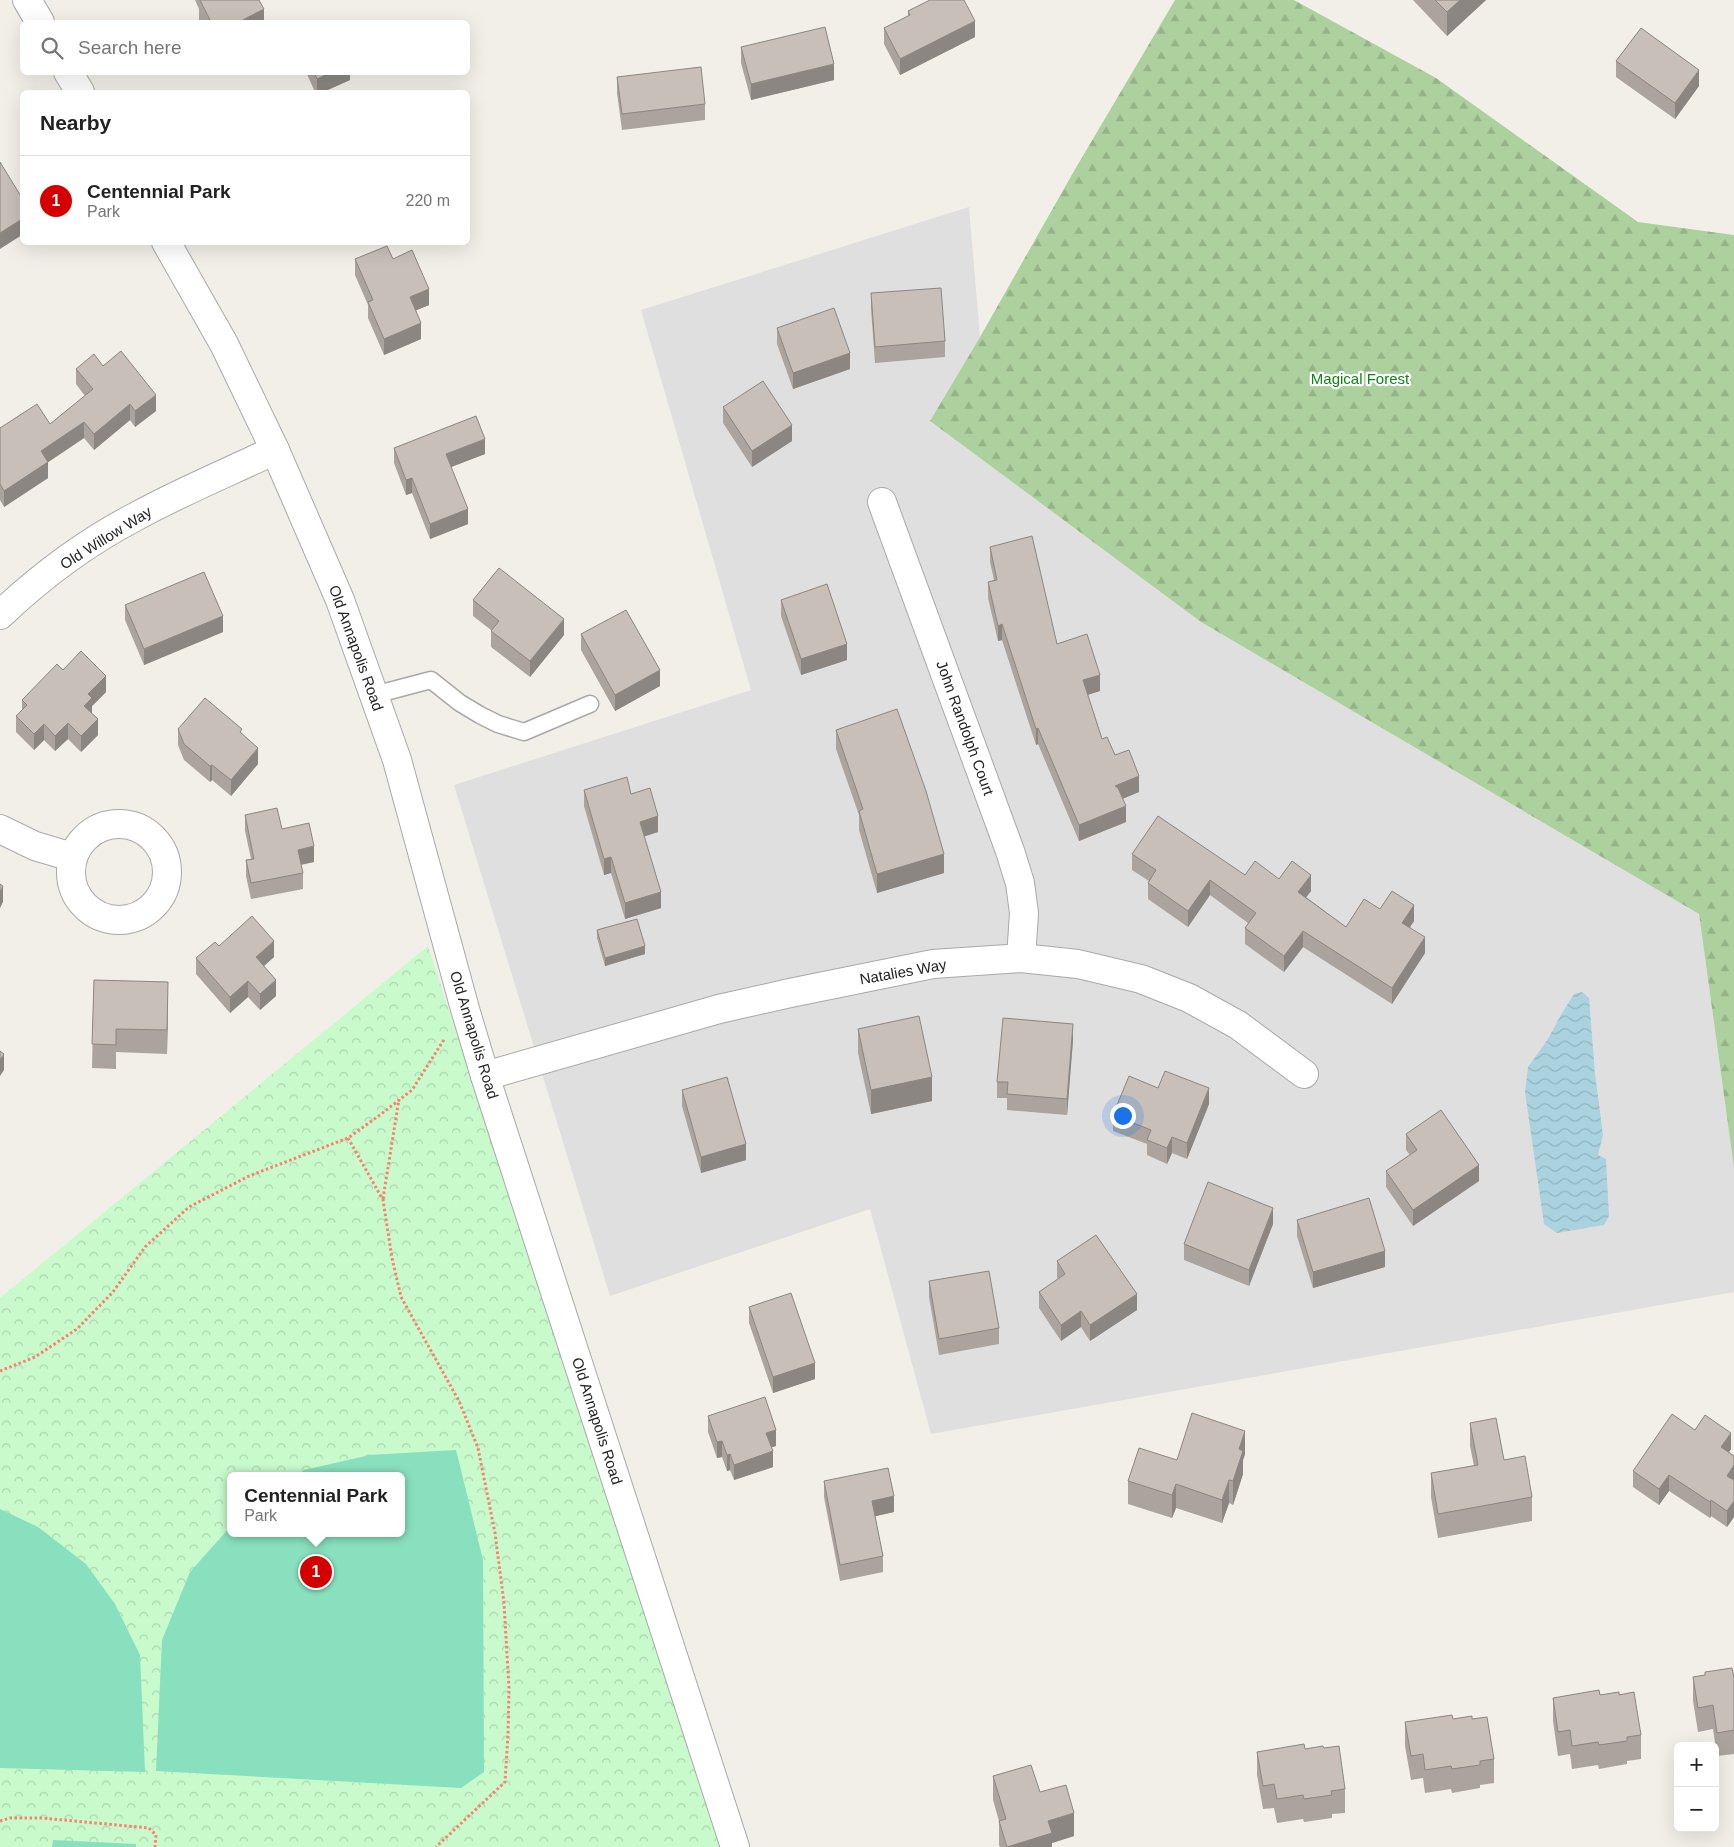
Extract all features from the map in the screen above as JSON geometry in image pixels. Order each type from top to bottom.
[{"type":"street","points":[[27,0],[39,20]]},
{"type":"street","points":[[70,75],[79,90]]},
{"type":"street","name":"Old Annapolis Road","points":[[168,245],[224,344],[275,450],[340,600],[374,695],[397,760],[485,1076],[735,1847]]},
{"type":"street","name":"Old Willow Way","points":[[0,615],[18,598],[72,556],[134,517],[275,450]]},
{"type":"street","name":"John Randolph Court","points":[[882,502],[1018,875],[1024,913],[1021,958]]},
{"type":"street","points":[[0,829],[35,846],[72,857]]},
{"type":"street","name":"Natalies Way","points":[[485,1076],[719,1009],[790,993],[933,964],[1021,958],[1078,964],[1141,979],[1189,998],[1238,1025],[1304,1074]]},
{"type":"lane","points":[[374,695],[431,680],[460,704],[498,724],[524,732],[590,704]]},
{"type":"path","points":[[0,1371],[35,1357],[77,1329],[113,1292],[145,1247],[189,1207],[249,1176],[348,1138],[412,1090],[465,1009]]},
{"type":"path","points":[[400,1099],[383,1200],[392,1258],[400,1297],[459,1401],[478,1448],[495,1533],[504,1603],[509,1688],[505,1782],[436,1847]]},
{"type":"path","points":[[348,1138],[383,1200]]},
{"type":"path","points":[[0,1821],[10,1818],[42,1818],[149,1828],[156,1835],[156,1847]]},
{"type":"shaded area","points":[[969,207],[980,337],[930,421],[1201,622],[1699,914],[1734,1168],[1734,1292],[931,1434],[870,1209],[610,1296],[454,785],[751,690],[641,310]]},
{"type":"green space","name":"Magical Forest","points":[[1175,0],[1294,0],[1436,78],[1638,222],[1734,235],[1734,1168],[1699,914],[1201,622],[930,421]]},
{"type":"green space","points":[[428,946],[721,1847],[0,1847],[0,1298]]},
{"type":"green space","points":[[456,1450],[483,1560],[484,1772],[461,1788],[156,1771],[162,1640],[190,1572],[227,1530],[227,1537],[405,1537],[405,1472],[301,1472],[370,1455]]},
{"type":"green space","points":[[0,1509],[38,1527],[86,1564],[115,1604],[140,1655],[145,1772],[0,1768]]},
{"type":"green space","points":[[53,1840],[136,1844],[136,1847],[52,1847]]},
{"type":"water","points":[[1582,992],[1589,998],[1595,1074],[1603,1135],[1598,1155],[1606,1159],[1609,1216],[1604,1225],[1557,1233],[1544,1224],[1525,1092],[1528,1067],[1548,1039],[1574,994]]},
{"type":"building","points":[[200,0],[259,0],[264,9],[243,20],[210,20]]},
{"type":"building","points":[[930,0],[964,0],[975,21],[900,59],[884,28],[910,15],[908,11]]},
{"type":"building","points":[[1435,0],[1460,0],[1447,12]]},
{"type":"building","points":[[825,27],[834,64],[751,84],[741,47]]},
{"type":"building","points":[[1641,28],[1699,70],[1675,103],[1616,61]]},
{"type":"building","points":[[701,67],[705,104],[622,114],[617,77]]},
{"type":"building","points":[[315,75],[326,75],[317,79]]},
{"type":"building","points":[[0,162],[20,195],[20,220],[0,233]]},
{"type":"building","points":[[387,246],[393,259],[412,250],[429,289],[410,297],[421,323],[384,339],[368,302],[373,300],[355,259]]},
{"type":"building","points":[[941,288],[945,341],[875,347],[871,293]]},
{"type":"building","points":[[834,308],[850,353],[793,373],[777,328]]},
{"type":"building","points":[[121,351],[156,395],[135,411],[130,404],[94,434],[84,422],[41,451],[48,462],[4,491],[0,484],[0,428],[37,404],[50,424],[93,389],[76,369],[94,354],[103,366]]},
{"type":"building","points":[[763,381],[792,425],[752,451],[723,407]]},
{"type":"building","points":[[476,416],[485,439],[446,454],[468,509],[430,524],[412,478],[406,480],[394,448]]},
{"type":"building","points":[[1032,536],[1057,644],[1087,634],[1100,675],[1083,680],[1102,739],[1107,737],[1115,755],[1129,750],[1139,776],[1115,786],[1118,788],[1126,806],[1079,825],[1038,728],[1036,729],[1002,624],[998,626],[988,582],[997,580],[990,547]]},
{"type":"building","points":[[499,568],[564,619],[530,661],[491,631],[499,621],[473,600]]},
{"type":"building","points":[[204,572],[223,616],[144,649],[125,605]]},
{"type":"building","points":[[827,584],[847,644],[801,659],[781,600]]},
{"type":"building","points":[[626,610],[660,670],[615,695],[581,634]]},
{"type":"building","points":[[81,651],[106,676],[88,694],[92,698],[84,706],[98,719],[81,736],[68,723],[55,736],[44,724],[34,734],[16,716],[27,705],[22,700],[57,664],[63,670]]},
{"type":"building","points":[[205,698],[242,729],[240,732],[258,748],[231,780],[212,765],[210,766],[184,744],[178,729]]},
{"type":"building","points":[[897,709],[926,791],[944,854],[877,874],[859,811],[863,809],[836,730]]},
{"type":"building","points":[[627,777],[631,794],[650,788],[658,816],[640,822],[661,892],[625,903],[611,857],[604,859],[584,790]]},
{"type":"building","points":[[277,808],[282,829],[309,823],[314,846],[298,850],[303,873],[251,883],[246,860],[254,859],[245,815]]},
{"type":"building","points":[[1158,816],[1245,875],[1255,861],[1279,879],[1292,861],[1311,875],[1298,892],[1346,927],[1364,899],[1380,909],[1392,891],[1414,905],[1402,923],[1425,937],[1392,988],[1303,931],[1284,956],[1245,928],[1256,913],[1210,880],[1188,911],[1148,883],[1156,870],[1132,854]]},
{"type":"building","points":[[252,916],[274,941],[256,957],[276,980],[260,994],[248,981],[230,997],[196,958],[215,942],[219,946]]},
{"type":"building","points":[[637,919],[645,946],[605,958],[597,930]]},
{"type":"building","points":[[94,980],[168,982],[167,1030],[116,1029],[116,1045],[92,1044]]},
{"type":"building","points":[[919,1016],[932,1077],[871,1090],[858,1029]]},
{"type":"building","points":[[1003,1018],[1073,1024],[1067,1099],[1007,1094],[1008,1082],[997,1082]]},
{"type":"building","points":[[0,1051],[4,1054],[0,1060]]},
{"type":"building","points":[[1165,1071],[1209,1088],[1187,1143],[1172,1137],[1167,1148],[1147,1140],[1151,1130],[1113,1115],[1129,1076],[1158,1088]]},
{"type":"building","points":[[727,1077],[746,1144],[701,1157],[682,1090]]},
{"type":"building","points":[[1441,1110],[1479,1165],[1413,1210],[1386,1171],[1417,1150],[1406,1134]]},
{"type":"building","points":[[1208,1182],[1273,1208],[1249,1270],[1184,1244]]},
{"type":"building","points":[[1369,1198],[1385,1251],[1313,1272],[1297,1220]]},
{"type":"building","points":[[1096,1235],[1137,1294],[1090,1325],[1081,1311],[1061,1325],[1039,1292],[1065,1274],[1057,1261]]},
{"type":"building","points":[[989,1271],[999,1328],[939,1339],[929,1281]]},
{"type":"building","points":[[791,1293],[815,1363],[773,1377],[749,1307]]},
{"type":"building","points":[[765,1397],[776,1430],[766,1433],[773,1451],[734,1465],[730,1454],[727,1455],[722,1441],[717,1442],[708,1416]]},
{"type":"building","points":[[1192,1413],[1245,1431],[1239,1449],[1243,1451],[1233,1481],[1229,1480],[1222,1500],[1176,1484],[1172,1495],[1128,1481],[1139,1448],[1177,1460]]},
{"type":"building","points":[[1672,1414],[1695,1430],[1705,1415],[1731,1433],[1721,1447],[1734,1456],[1734,1465],[1727,1476],[1734,1480],[1734,1501],[1727,1511],[1669,1475],[1659,1489],[1633,1471]]},
{"type":"building","points":[[1496,1418],[1504,1460],[1525,1456],[1532,1497],[1438,1514],[1431,1473],[1478,1465],[1470,1423]]},
{"type":"building","points":[[888,1468],[894,1496],[872,1501],[883,1556],[840,1565],[824,1481]]},
{"type":"building","points":[[1732,1668],[1734,1678],[1734,1730],[1717,1733],[1713,1705],[1698,1708],[1693,1677],[1705,1675],[1705,1672]]},
{"type":"building","points":[[1599,1690],[1600,1695],[1619,1692],[1619,1695],[1634,1692],[1641,1735],[1627,1737],[1627,1741],[1599,1745],[1598,1742],[1572,1746],[1570,1730],[1558,1732],[1553,1698]]},
{"type":"building","points":[[1452,1715],[1453,1719],[1472,1716],[1472,1719],[1487,1717],[1494,1759],[1480,1761],[1480,1765],[1452,1769],[1451,1766],[1425,1770],[1423,1754],[1411,1756],[1405,1722]]},
{"type":"building","points":[[1304,1744],[1305,1749],[1339,1746],[1345,1789],[1331,1791],[1332,1795],[1304,1799],[1303,1795],[1277,1799],[1274,1784],[1263,1786],[1257,1752]]},
{"type":"building","points":[[1031,1765],[1040,1792],[1066,1785],[1074,1813],[1048,1821],[1052,1833],[1007,1847],[999,1821],[1006,1819],[993,1776]]},
{"type":"place","name":"Centennial Park","points":[[316,1572]]}]
